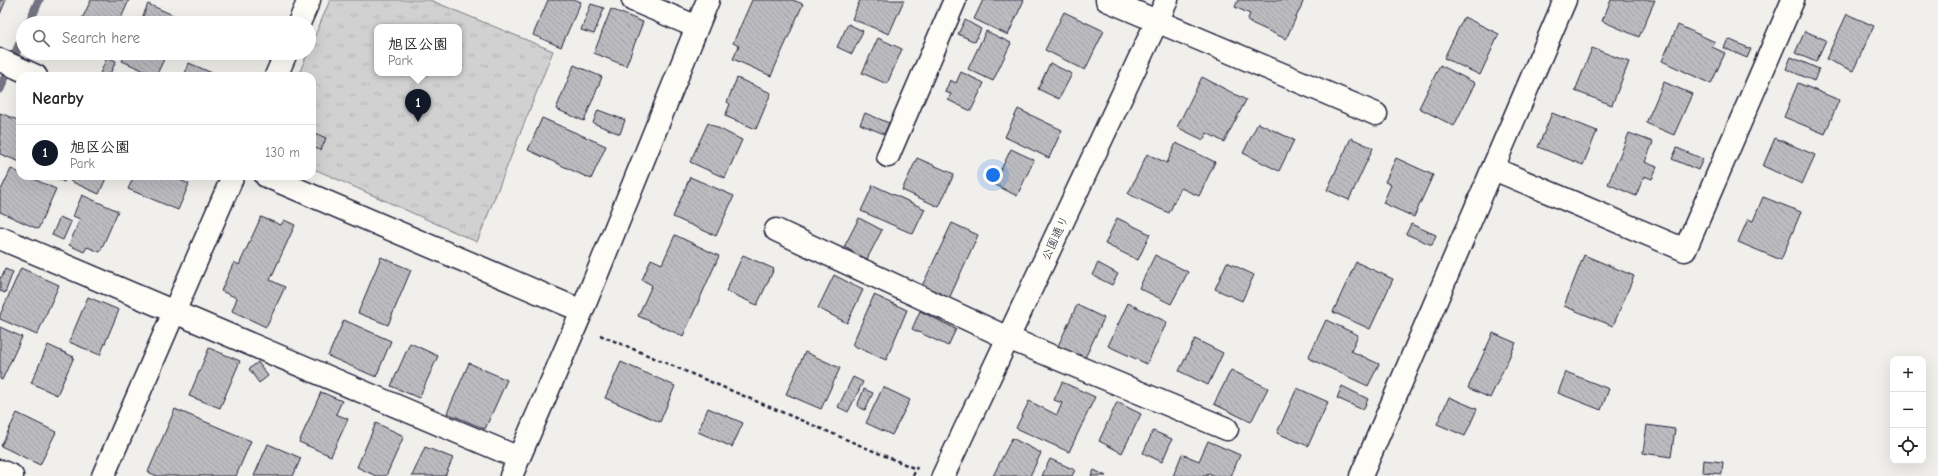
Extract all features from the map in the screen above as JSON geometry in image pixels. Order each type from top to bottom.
[{"type":"street","points":[[302,16],[309,0]]},
{"type":"street","points":[[633,0],[697,27]]},
{"type":"street","points":[[0,238],[175,311],[515,467],[579,318],[708,0]]},
{"type":"street","points":[[888,156],[955,0]]},
{"type":"street","points":[[1107,0],[1376,114]]},
{"type":"street","name":"公園通り","points":[[943,476],[1167,0]]},
{"type":"street","points":[[1361,476],[1494,169],[1565,0]]},
{"type":"street","points":[[1494,169],[1686,250],[1793,0]]},
{"type":"street","points":[[0,60],[27,72]]},
{"type":"street","points":[[278,72],[283,60]]},
{"type":"street","points":[[103,476],[231,180]]},
{"type":"street","points":[[275,180],[579,318]]},
{"type":"street","points":[[776,230],[1008,338],[1226,429]]},
{"type":"street","points":[[0,471],[12,476]]},
{"type":"path","points":[[579,318],[916,469]]},
{"type":"green space","points":[[330,0],[430,0],[553,51],[477,242],[316,170],[316,72],[300,72],[305,60],[316,60],[316,33]]},
{"type":"building","points":[[0,0],[6,0],[0,14]]},
{"type":"building","points":[[91,0],[129,0],[122,16],[83,16]]},
{"type":"building","points":[[548,0],[576,0],[581,2],[561,47],[533,35]]},
{"type":"building","points":[[752,0],[793,0],[803,4],[771,76],[733,59],[739,46],[733,43]]},
{"type":"building","points":[[860,0],[904,0],[889,34],[852,19]]},
{"type":"building","points":[[983,0],[1024,0],[1008,35],[974,19]]},
{"type":"building","points":[[1238,0],[1304,0],[1286,39],[1247,21],[1250,14],[1235,7]]},
{"type":"building","points":[[1611,0],[1655,0],[1639,37],[1602,21]]},
{"type":"building","points":[[148,4],[175,16],[143,16]]},
{"type":"building","points":[[591,4],[604,8],[594,34],[581,30]]},
{"type":"building","points":[[611,9],[643,22],[626,66],[594,53]]},
{"type":"building","points":[[1064,12],[1104,31],[1085,70],[1045,50]]},
{"type":"building","points":[[1847,14],[1874,26],[1853,71],[1826,59]]},
{"type":"building","points":[[1464,17],[1499,34],[1480,75],[1444,58]]},
{"type":"building","points":[[965,20],[981,29],[975,42],[958,34]]},
{"type":"building","points":[[848,24],[863,31],[852,54],[837,47]]},
{"type":"building","points":[[1678,25],[1715,42],[1712,47],[1725,53],[1711,84],[1662,61]]},
{"type":"building","points":[[986,31],[1011,43],[993,81],[968,69]]},
{"type":"building","points":[[1805,31],[1826,40],[1816,62],[1795,53]]},
{"type":"building","points":[[878,38],[902,49],[887,84],[862,73]]},
{"type":"building","points":[[1728,39],[1751,49],[1747,58],[1724,48]]},
{"type":"building","points":[[1592,48],[1629,62],[1612,105],[1575,91]]},
{"type":"building","points":[[1791,57],[1819,69],[1814,81],[1786,69]]},
{"type":"building","points":[[106,60],[116,61],[111,72],[101,72]]},
{"type":"building","points":[[164,60],[158,72],[147,72],[122,61]]},
{"type":"building","points":[[189,63],[210,72],[186,72]]},
{"type":"building","points":[[1050,63],[1072,74],[1059,99],[1038,89]]},
{"type":"building","points":[[574,65],[602,77],[584,121],[556,109]]},
{"type":"building","points":[[1440,65],[1475,83],[1454,126],[1419,108]]},
{"type":"building","points":[[961,72],[984,83],[971,111],[948,100],[951,94],[945,92],[950,80],[956,83]]},
{"type":"building","points":[[1202,77],[1246,100],[1224,142],[1207,133],[1203,140],[1177,127]]},
{"type":"building","points":[[737,78],[771,93],[756,129],[725,116],[730,104],[727,102]]},
{"type":"building","points":[[1664,82],[1692,94],[1674,135],[1646,123]]},
{"type":"building","points":[[1798,83],[1839,100],[1825,134],[1784,117]]},
{"type":"building","points":[[1018,109],[1062,130],[1049,158],[1005,137]]},
{"type":"building","points":[[598,110],[625,120],[620,134],[593,123]]},
{"type":"building","points":[[0,113],[16,119],[16,160],[0,154]]},
{"type":"building","points":[[865,113],[889,123],[884,134],[860,124]]},
{"type":"building","points":[[1552,113],[1597,131],[1583,165],[1538,147]]},
{"type":"building","points":[[542,118],[606,146],[591,179],[528,150]]},
{"type":"building","points":[[708,123],[742,140],[725,178],[690,162]]},
{"type":"building","points":[[1258,123],[1294,140],[1279,171],[1243,153]]},
{"type":"building","points":[[1629,133],[1653,142],[1645,162],[1657,167],[1652,179],[1644,176],[1636,196],[1608,184]]},
{"type":"building","points":[[316,134],[326,138],[321,150],[316,148]]},
{"type":"building","points":[[1351,138],[1373,148],[1349,200],[1327,190]]},
{"type":"building","points":[[1775,138],[1815,155],[1802,184],[1763,166]]},
{"type":"building","points":[[1176,143],[1215,162],[1199,196],[1181,188],[1169,213],[1128,194],[1147,154],[1167,163]]},
{"type":"building","points":[[1677,148],[1703,159],[1698,170],[1672,159]]},
{"type":"building","points":[[1011,149],[1034,160],[1017,196],[994,184]]},
{"type":"building","points":[[917,158],[954,174],[939,207],[902,190]]},
{"type":"building","points":[[1396,158],[1433,175],[1414,217],[1383,203],[1391,185],[1385,182]]},
{"type":"building","points":[[11,169],[16,171],[16,180],[36,180],[56,189],[38,229],[0,212],[0,192]]},
{"type":"building","points":[[690,177],[734,196],[716,236],[673,217]]},
{"type":"building","points":[[70,180],[105,180],[99,194]]},
{"type":"building","points":[[132,180],[180,180],[189,184],[178,210],[128,189]]},
{"type":"building","points":[[873,185],[925,209],[913,234],[861,211]]},
{"type":"building","points":[[82,195],[118,211],[100,252],[87,247],[84,252],[69,245],[80,219],[73,216]]},
{"type":"building","points":[[1763,197],[1801,212],[1781,260],[1738,242],[1748,219],[1753,221]]},
{"type":"building","points":[[60,217],[71,222],[63,240],[52,235]]},
{"type":"building","points":[[261,217],[281,225],[284,220],[295,225],[270,280],[285,287],[266,327],[232,311],[237,298],[221,291],[234,262],[239,265]]},
{"type":"building","points":[[859,218],[882,230],[867,259],[861,256],[858,263],[848,259],[852,251],[844,247]]},
{"type":"building","points":[[1117,218],[1150,234],[1138,260],[1105,244]]},
{"type":"building","points":[[952,223],[978,235],[948,301],[921,288]]},
{"type":"building","points":[[1411,224],[1436,235],[1432,245],[1406,234]]},
{"type":"building","points":[[675,235],[719,256],[683,336],[638,316],[652,285],[642,280],[651,259],[662,264]]},
{"type":"building","points":[[743,255],[774,269],[757,305],[726,291]]},
{"type":"building","points":[[1155,255],[1188,272],[1171,304],[1139,288]]},
{"type":"building","points":[[1584,255],[1634,276],[1613,326],[1564,306]]},
{"type":"building","points":[[381,257],[411,270],[388,325],[358,313]]},
{"type":"building","points":[[1227,262],[1254,275],[1242,301],[1215,289]]},
{"type":"building","points":[[1356,262],[1393,279],[1370,329],[1333,312]]},
{"type":"building","points":[[1098,263],[1118,274],[1112,285],[1092,275]]},
{"type":"building","points":[[21,268],[59,285],[37,335],[0,319],[0,315]]},
{"type":"building","points":[[5,269],[13,272],[5,293],[0,291],[0,277],[2,277]]},
{"type":"building","points":[[834,275],[863,290],[847,323],[818,308]]},
{"type":"building","points":[[874,295],[907,310],[886,360],[852,345]]},
{"type":"building","points":[[88,297],[119,310],[100,355],[69,342]]},
{"type":"building","points":[[1128,303],[1167,322],[1147,364],[1108,346]]},
{"type":"building","points":[[1077,305],[1104,318],[1084,360],[1057,348]]},
{"type":"building","points":[[920,311],[956,329],[948,346],[912,329]]},
{"type":"building","points":[[344,320],[391,341],[376,377],[328,356]]},
{"type":"building","points":[[1326,320],[1358,335],[1351,351],[1379,364],[1368,386],[1308,358]]},
{"type":"building","points":[[0,327],[22,337],[2,380],[0,379]]},
{"type":"building","points":[[1493,333],[1516,343],[1490,398],[1468,388]]},
{"type":"building","points":[[1195,339],[1223,353],[1208,385],[1179,371]]},
{"type":"building","points":[[410,343],[438,356],[419,398],[391,386]]},
{"type":"building","points":[[48,345],[74,357],[57,395],[31,383]]},
{"type":"building","points":[[209,348],[240,361],[220,408],[189,396]]},
{"type":"building","points":[[805,352],[840,368],[821,409],[786,394]]},
{"type":"building","points":[[258,362],[268,376],[259,383],[249,369]]},
{"type":"building","points":[[621,362],[675,386],[660,422],[605,398]]},
{"type":"building","points":[[469,363],[507,380],[485,429],[447,413]]},
{"type":"building","points":[[1231,370],[1268,388],[1251,422],[1214,404]]},
{"type":"building","points":[[1566,372],[1609,389],[1601,410],[1558,393]]},
{"type":"building","points":[[853,377],[863,382],[848,412],[838,407]]},
{"type":"building","points":[[1062,382],[1095,397],[1069,452],[1016,428],[1029,401],[1057,415],[1062,403],[1054,400]]},
{"type":"building","points":[[1342,386],[1368,399],[1363,410],[1337,398]]},
{"type":"building","points":[[883,387],[910,400],[892,435],[866,423]]},
{"type":"building","points":[[1297,388],[1328,402],[1308,446],[1277,433]]},
{"type":"building","points":[[864,389],[873,393],[865,410],[857,406]]},
{"type":"building","points":[[321,392],[342,401],[336,414],[348,419],[331,456],[299,442]]},
{"type":"building","points":[[1449,397],[1477,409],[1465,436],[1437,424]]},
{"type":"building","points":[[1117,402],[1141,414],[1122,453],[1099,441]]},
{"type":"building","points":[[708,408],[743,423],[732,447],[698,432]]},
{"type":"building","points":[[175,409],[251,441],[236,476],[157,476],[148,472]]},
{"type":"building","points":[[17,413],[56,432],[40,465],[1,446]]},
{"type":"building","points":[[376,423],[404,436],[386,476],[376,476],[357,467]]},
{"type":"building","points":[[1647,425],[1675,429],[1671,457],[1643,453]]},
{"type":"building","points":[[1153,431],[1172,439],[1162,462],[1143,453]]},
{"type":"building","points":[[1012,438],[1041,453],[1030,476],[993,476]]},
{"type":"building","points":[[1208,441],[1240,455],[1231,476],[1215,476],[1208,473],[1207,476],[1173,476],[1182,454],[1199,461]]},
{"type":"building","points":[[268,444],[301,458],[293,476],[254,476]]},
{"type":"building","points":[[425,447],[453,458],[445,476],[412,476]]},
{"type":"building","points":[[1050,459],[1075,470],[1072,476],[1042,476]]},
{"type":"building","points":[[1703,460],[1723,462],[1722,474],[1702,472]]},
{"type":"building","points":[[1094,470],[1106,476],[1091,476]]},
{"type":"waterway","points":[[32,16],[39,0]]},
{"type":"waterway","points":[[0,89],[16,52]]},
{"type":"place","name":"旭区公園","points":[[418,122]]}]
